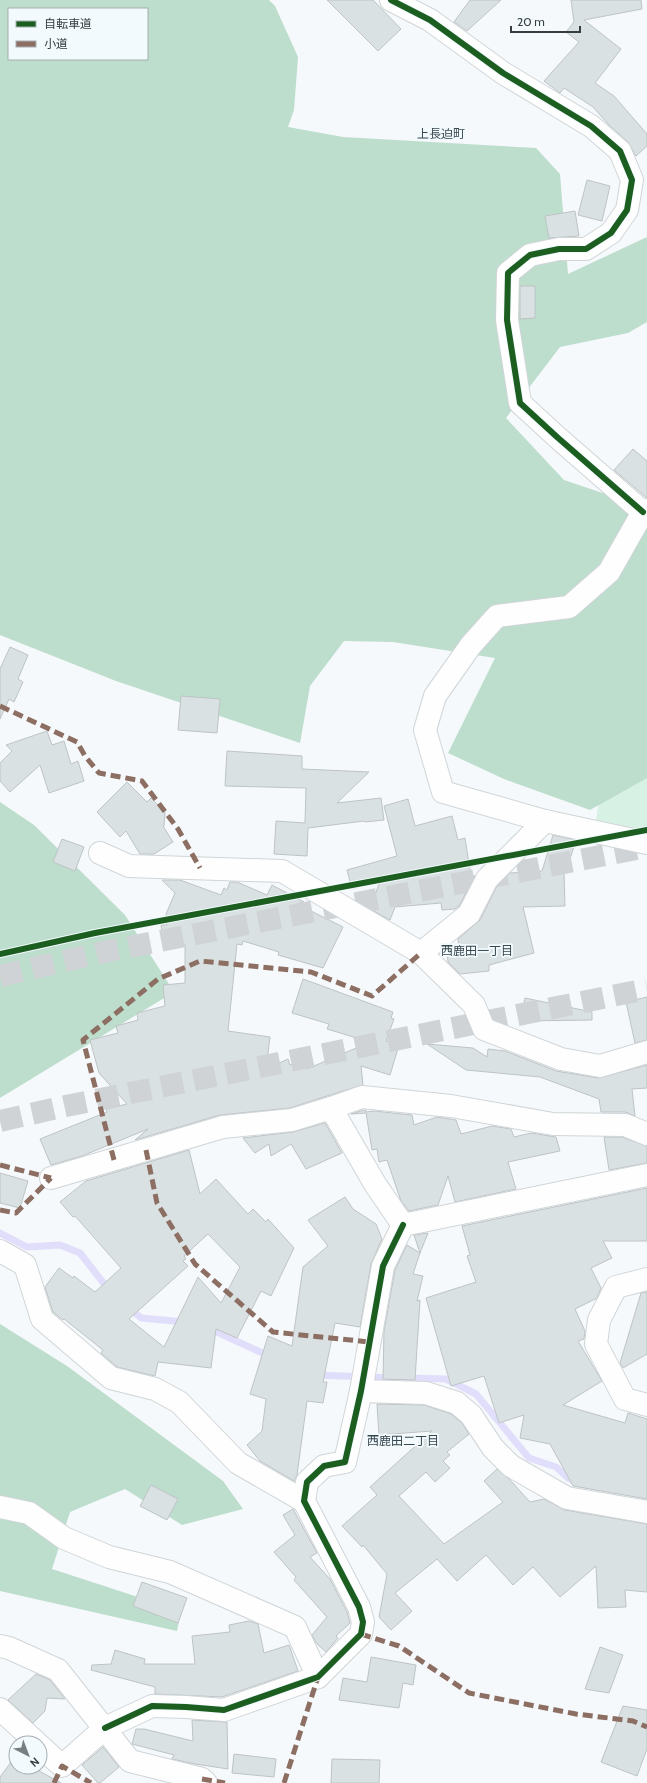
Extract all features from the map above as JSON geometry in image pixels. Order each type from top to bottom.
[{"type":"street","points":[[391,0],[430,20],[503,73],[591,126],[620,151],[632,180],[627,210],[611,233],[586,249],[560,249],[530,255],[508,274],[507,320],[520,403],[557,437],[645,511],[609,572],[569,607],[498,616],[471,645],[436,696],[425,730],[444,792],[545,821],[647,843]]},
{"type":"street","points":[[421,953],[469,914],[487,879],[545,821]]},
{"type":"street","points":[[100,853],[129,866],[282,871],[421,953],[474,1005],[484,1029],[561,1059],[600,1066],[647,1052]]},
{"type":"street","points":[[51,1178],[223,1127],[292,1120],[362,1097],[451,1106],[553,1124],[624,1124],[647,1134]]},
{"type":"street","points":[[331,1108],[375,1184],[403,1225]]},
{"type":"street","points":[[403,1225],[647,1175]]},
{"type":"street","points":[[304,1501],[306,1482],[324,1466],[345,1462],[361,1391],[383,1266],[403,1225]]},
{"type":"street","points":[[0,1251],[25,1265],[42,1319],[111,1378],[155,1389],[179,1402],[238,1463],[304,1501],[359,1607],[363,1622],[361,1634],[318,1677],[224,1710],[152,1706],[105,1728],[62,1766],[48,1753]]},
{"type":"street","points":[[647,1279],[616,1288],[599,1320],[596,1344],[626,1399],[647,1405]]},
{"type":"street","points":[[361,1391],[426,1393],[457,1403],[471,1415],[493,1448],[511,1466],[567,1498],[647,1512]]},
{"type":"street","points":[[0,1507],[29,1513],[64,1538],[109,1557],[170,1572],[294,1627],[318,1677]]},
{"type":"street","points":[[0,1646],[9,1648],[58,1670],[130,1760],[202,1779],[206,1783]]},
{"type":"street","points":[[0,1709],[28,1735]]},
{"type":"green space","points":[[0,0],[269,0],[275,6],[298,57],[294,110],[288,127],[343,137],[536,148],[560,174],[568,274],[647,237],[647,322],[628,333],[560,347],[506,418],[564,480],[647,508],[647,778],[590,810],[504,779],[448,753],[495,658],[393,642],[344,641],[310,686],[300,743],[116,681],[0,635]]},
{"type":"green space","points":[[647,766],[647,833],[596,822],[600,791]]},
{"type":"green space","points":[[0,802],[34,825],[125,915],[174,992],[0,1098]]},
{"type":"green space","points":[[0,1324],[67,1366],[223,1481],[243,1509],[182,1525],[125,1489],[70,1512],[52,1569],[181,1611],[177,1631],[0,1591]]},
{"type":"building","points":[[327,0],[373,0],[401,29],[378,51]]},
{"type":"building","points":[[470,0],[501,0],[467,31],[454,22]]},
{"type":"building","points":[[571,0],[641,0],[642,9],[584,20],[621,49],[595,83],[614,96],[647,134],[647,146],[636,156],[628,142],[609,125],[593,107],[564,88],[560,93],[544,81],[579,42],[566,32],[574,22]]},
{"type":"building","points":[[587,180],[610,186],[602,221],[578,215]]},
{"type":"building","points":[[575,211],[579,236],[549,238],[545,216]]},
{"type":"building","points":[[520,286],[535,286],[535,318],[520,319]]},
{"type":"building","points":[[633,449],[647,461],[647,498],[614,470]]},
{"type":"building","points":[[10,647],[28,655],[18,679],[23,682],[14,702],[9,699],[0,719],[0,669]]},
{"type":"building","points":[[181,696],[220,699],[217,733],[178,730]]},
{"type":"building","points":[[47,731],[52,745],[64,741],[71,764],[78,761],[84,781],[49,793],[40,765],[10,792],[0,781],[0,763],[12,751],[6,745]]},
{"type":"building","points":[[227,751],[302,756],[302,769],[369,772],[337,803],[381,798],[384,820],[308,828],[307,856],[274,854],[276,821],[305,823],[306,788],[225,786]]},
{"type":"building","points":[[127,782],[147,802],[151,798],[165,812],[163,826],[173,842],[154,854],[140,854],[126,831],[120,837],[97,812]]},
{"type":"building","points":[[408,799],[415,826],[452,816],[458,840],[465,838],[471,876],[475,876],[459,906],[455,909],[442,910],[441,903],[395,907],[390,920],[370,909],[380,881],[352,889],[347,870],[397,856],[384,806]]},
{"type":"building","points":[[553,835],[576,840],[566,872],[564,872],[565,906],[523,907],[534,953],[489,965],[489,971],[460,974],[448,962],[447,952],[459,951],[458,939],[480,920],[497,886],[510,873],[542,871]]},
{"type":"building","points":[[62,839],[84,847],[75,871],[53,862]]},
{"type":"building","points":[[162,880],[180,880],[221,895],[224,888],[227,890],[230,882],[237,882],[267,895],[272,885],[304,902],[297,904],[343,927],[323,968],[278,955],[279,952],[243,941],[242,945],[237,944],[228,1031],[270,1037],[266,1069],[288,1059],[290,1065],[303,1060],[307,1069],[370,1042],[327,1029],[329,1024],[292,1013],[303,979],[393,1012],[391,1018],[394,1019],[386,1041],[399,1045],[390,1075],[361,1066],[363,1085],[290,1108],[220,1115],[135,1140],[148,1129],[82,1156],[51,1165],[40,1139],[107,1112],[106,1109],[127,1104],[99,1073],[90,1040],[118,1033],[116,1026],[138,1020],[137,1013],[165,1006],[163,985],[185,983],[185,945],[165,950],[161,925],[167,925],[166,914],[175,893]]},
{"type":"building","points":[[647,997],[647,1040],[635,1043],[626,1002]]},
{"type":"building","points":[[525,998],[592,1012],[592,1020],[520,1021]]},
{"type":"building","points":[[427,1044],[473,1048],[487,1057],[488,1049],[505,1051],[556,1071],[598,1078],[647,1065],[647,1088],[632,1089],[635,1116],[625,1112],[601,1112],[599,1099],[540,1077],[466,1070]]},
{"type":"building","points":[[366,1110],[366,1112],[374,1111],[412,1115],[414,1125],[437,1117],[456,1120],[461,1134],[492,1126],[511,1129],[514,1137],[531,1133],[556,1137],[560,1151],[508,1162],[516,1189],[455,1202],[448,1176],[438,1205],[409,1211],[401,1201],[387,1160],[379,1162],[377,1149],[372,1150],[366,1113],[351,1114]]},
{"type":"building","points":[[325,1123],[342,1153],[306,1169],[291,1144],[271,1156],[269,1144],[255,1153],[243,1138],[293,1132]]},
{"type":"building","points":[[604,1137],[622,1137],[647,1146],[647,1163],[609,1170]]},
{"type":"building","points":[[189,1150],[200,1194],[216,1179],[248,1214],[253,1209],[266,1222],[268,1219],[294,1248],[271,1296],[261,1291],[237,1338],[216,1329],[211,1368],[158,1362],[155,1376],[117,1367],[101,1353],[103,1350],[53,1312],[45,1287],[59,1268],[73,1278],[74,1276],[95,1292],[121,1268],[75,1216],[73,1217],[60,1202],[86,1181]],"holes":[[[208,1234],[240,1267],[221,1303],[198,1277],[164,1347],[129,1319],[188,1266],[183,1261],[186,1259],[184,1256]]]},
{"type":"building","points":[[0,1173],[28,1181],[20,1208],[0,1203]]},
{"type":"building","points":[[647,1188],[647,1241],[603,1241],[612,1258],[591,1268],[601,1288],[597,1298],[575,1309],[585,1331],[584,1339],[578,1341],[602,1381],[563,1405],[625,1423],[628,1413],[647,1419],[647,1499],[573,1486],[550,1444],[520,1438],[524,1415],[499,1423],[484,1376],[451,1386],[426,1298],[476,1282],[467,1256],[470,1255],[462,1226]]},
{"type":"building","points":[[345,1197],[353,1209],[376,1224],[382,1239],[371,1264],[360,1327],[335,1323],[323,1382],[327,1382],[323,1403],[307,1401],[297,1475],[294,1481],[260,1461],[247,1445],[262,1431],[266,1399],[250,1394],[268,1336],[292,1346],[303,1267],[328,1246],[308,1220]]},
{"type":"building","points":[[428,1233],[420,1253],[414,1235]]},
{"type":"building","points":[[407,1245],[420,1253],[413,1274],[423,1276],[417,1301],[420,1300],[415,1380],[383,1379],[384,1331],[395,1270]]},
{"type":"building","points":[[647,1292],[647,1354],[623,1368],[620,1363],[641,1293]]},
{"type":"building","points":[[377,1404],[424,1405],[451,1414],[462,1423],[469,1434],[447,1452],[450,1455],[443,1461],[450,1468],[435,1482],[426,1472],[399,1496],[444,1544],[503,1502],[484,1481],[497,1469],[510,1480],[530,1502],[544,1499],[565,1510],[647,1524],[647,1592],[625,1590],[626,1607],[598,1608],[596,1566],[560,1597],[533,1567],[513,1585],[486,1555],[457,1581],[437,1559],[395,1593],[412,1611],[391,1630],[379,1617],[387,1574],[363,1545],[362,1547],[342,1526],[377,1495],[370,1487],[432,1431],[379,1435]]},
{"type":"building","points":[[151,1485],[178,1499],[167,1520],[140,1506]]},
{"type":"building","points":[[293,1509],[317,1553],[310,1557],[330,1579],[347,1612],[350,1623],[336,1636],[338,1638],[326,1652],[317,1644],[312,1635],[327,1617],[294,1580],[296,1577],[274,1552],[295,1535],[283,1515]]},
{"type":"building","points":[[142,1582],[187,1598],[178,1623],[133,1606]]},
{"type":"building","points":[[249,1621],[258,1624],[264,1653],[289,1645],[298,1671],[222,1697],[155,1694],[155,1687],[91,1670],[92,1665],[111,1664],[115,1650],[145,1659],[144,1664],[195,1664],[192,1636],[230,1632],[229,1625]]},
{"type":"building","points":[[600,1647],[623,1655],[609,1693],[585,1689]]},
{"type":"building","points":[[371,1657],[416,1665],[413,1685],[403,1683],[399,1708],[339,1700],[343,1678],[367,1682]]},
{"type":"building","points":[[36,1674],[50,1680],[65,1699],[47,1698],[45,1711],[33,1723],[8,1700]]},
{"type":"building","points":[[623,1706],[647,1710],[647,1749],[637,1776],[601,1762]]},
{"type":"building","points":[[192,1720],[227,1722],[228,1769],[172,1759],[174,1755],[132,1744],[136,1729],[144,1729],[193,1741]]},
{"type":"building","points":[[103,1747],[119,1767],[100,1783],[98,1783],[82,1765]]},
{"type":"building","points":[[234,1754],[276,1759],[274,1777],[232,1773]]},
{"type":"building","points":[[332,1759],[380,1760],[379,1783],[331,1783]]},
{"type":"building","points":[[8,1766],[8,1775],[46,1775],[61,1783],[0,1783],[0,1777]]},
{"type":"waterway","points":[[0,1233],[27,1247],[60,1245],[80,1253],[109,1290]]},
{"type":"waterway","points":[[129,1308],[141,1318],[185,1322]]},
{"type":"waterway","points":[[208,1328],[271,1357]]},
{"type":"waterway","points":[[316,1375],[391,1378]]},
{"type":"waterway","points":[[406,1378],[446,1379],[476,1394],[529,1458],[556,1467],[568,1478],[577,1482]]},
{"type":"tunnel","points":[[0,976],[108,951],[647,847]]},
{"type":"tunnel","points":[[0,1121],[66,1106],[647,989]]},
{"type":"marked path","points":[[0,706],[77,742],[85,756],[99,773],[142,781],[178,829],[200,868]]},
{"type":"marked path","points":[[114,1160],[83,1040],[158,979],[200,961],[311,972],[372,996],[421,953]]},
{"type":"marked path","points":[[146,1150],[157,1203],[195,1264],[273,1332],[369,1342]]},
{"type":"marked path","points":[[0,1165],[51,1178]]},
{"type":"marked path","points":[[0,1210],[16,1213],[51,1178]]},
{"type":"marked path","points":[[361,1634],[399,1646],[469,1693],[576,1714],[633,1721],[647,1727]]},
{"type":"marked path","points":[[284,1783],[318,1677]]},
{"type":"marked path","points":[[54,1783],[62,1766],[91,1783]]},
{"type":"marked path","points":[[202,1779],[225,1783]]},
{"type":"cycle path","points":[[391,0],[430,20],[503,73],[591,126],[620,151],[632,180],[627,210],[611,233],[586,249],[559,249],[530,255],[508,273],[507,320],[520,403],[643,512]]},
{"type":"cycle path","points":[[0,954],[95,933],[647,830]]},
{"type":"cycle path","points":[[105,1728],[152,1706],[224,1710],[318,1677],[361,1634],[363,1622],[359,1607],[304,1501],[307,1482],[324,1466],[345,1462],[361,1391],[383,1266],[403,1225]]},
{"type":"district","name":"上長迫町","points":[[441,133]]},
{"type":"district","name":"西鹿田一丁目","points":[[477,950]]},
{"type":"district","name":"西鹿田二丁目","points":[[403,1440]]}]
